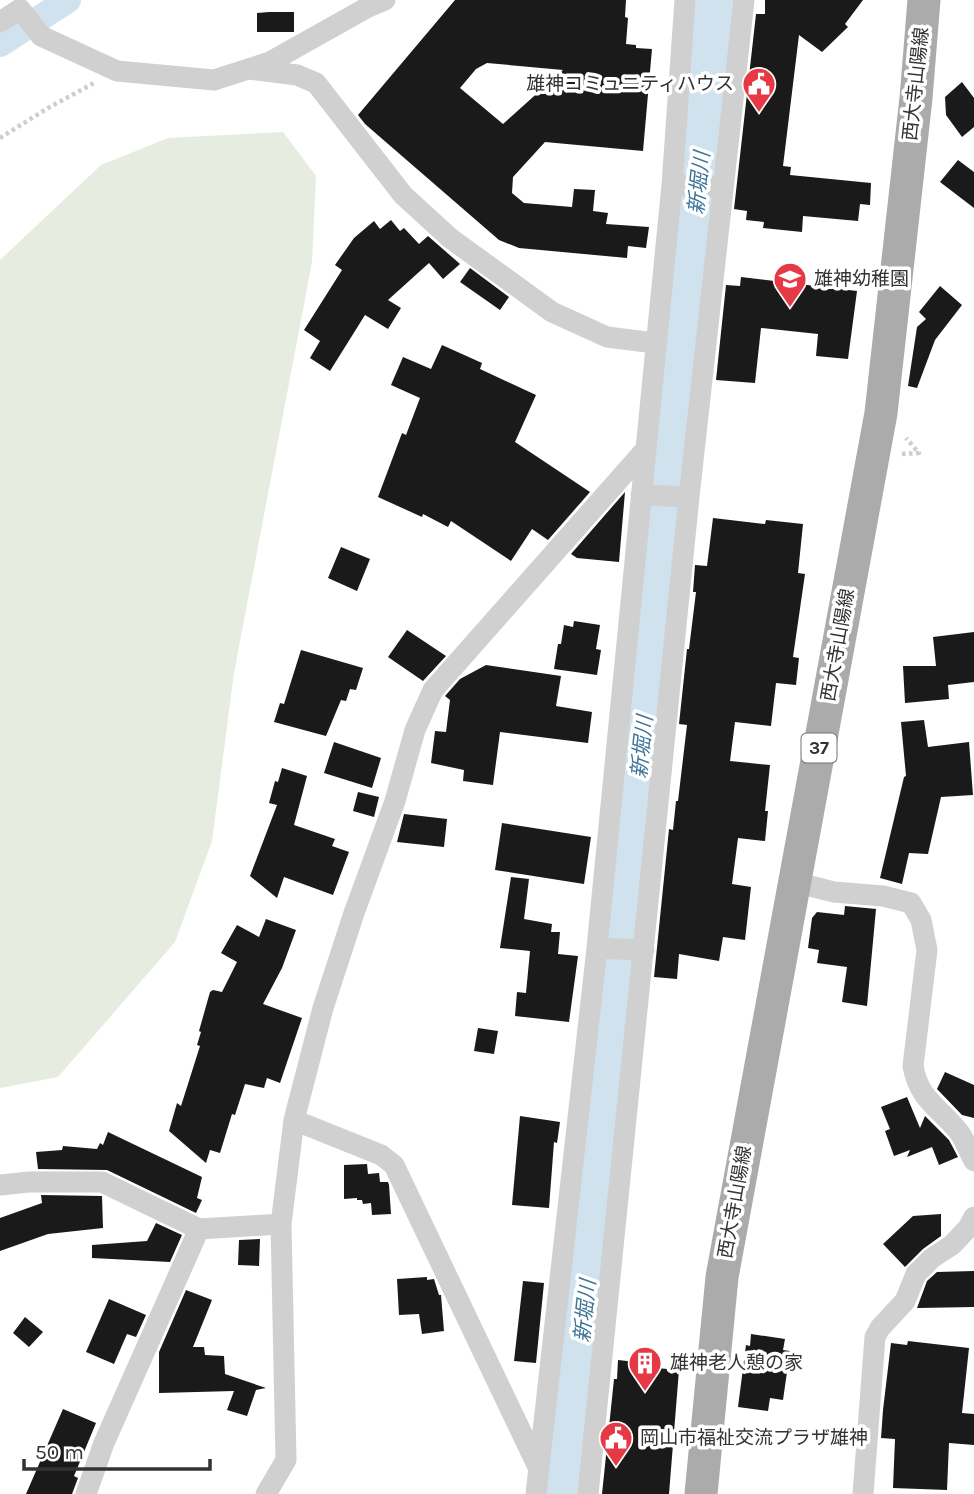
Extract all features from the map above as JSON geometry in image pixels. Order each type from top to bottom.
[{"type":"main road","name":"西大寺山陽線","points":[[701,1494],[722,1277],[881,413],[916,98],[924,0]]},
{"type":"street","points":[[0,22],[20,9],[41,36],[117,71],[214,80],[270,62],[385,0]]},
{"type":"street","points":[[536,1494],[603,948],[646,495],[646,449],[655,343],[677,185],[685,0]]},
{"type":"street","points":[[588,1494],[684,497],[718,187],[744,0]]},
{"type":"street","points":[[250,69],[297,75],[316,83],[403,195],[450,238],[552,312],[607,337],[655,343]]},
{"type":"street","points":[[677,185],[718,187]]},
{"type":"street","points":[[266,1494],[286,1460],[281,1223],[294,1121],[323,1008],[395,801],[415,730],[433,690],[646,449]]},
{"type":"street","points":[[646,495],[684,497]]},
{"type":"street","points":[[794,882],[834,892],[883,895],[911,903],[921,920],[927,950],[914,1066],[916,1084],[960,1134],[974,1161]]},
{"type":"street","points":[[603,948],[640,950]]},
{"type":"street","points":[[294,1121],[381,1154],[394,1165],[538,1466]]},
{"type":"street","points":[[0,1185],[29,1182],[102,1182],[199,1229],[281,1223]]},
{"type":"street","points":[[863,1494],[875,1337],[905,1301],[916,1274],[932,1258],[952,1245],[974,1217]]},
{"type":"street","points":[[86,1494],[104,1443],[199,1229]]},
{"type":"path","points":[[0,138],[48,108],[117,71]]},
{"type":"shaded area","points":[[283,132],[316,176],[312,262],[234,673],[212,841],[175,942],[58,1077],[0,1088],[0,260],[101,165],[168,138]]},
{"type":"building","points":[[455,0],[626,0],[626,44],[652,49],[643,151],[545,142],[513,177],[512,193],[524,203],[572,207],[574,189],[595,190],[593,211],[608,213],[606,224],[649,227],[646,248],[628,246],[627,258],[519,248],[499,240],[358,115]],"holes":[[[487,63],[563,70],[503,124],[460,88],[476,69]]]},
{"type":"building","points":[[765,0],[863,0],[845,24],[848,27],[822,52],[799,35],[783,166],[791,167],[790,175],[871,183],[870,205],[860,204],[858,221],[803,216],[802,232],[763,228],[764,222],[746,220],[747,211],[734,209],[756,14],[765,14]]},
{"type":"building","points":[[294,12],[294,32],[257,32],[257,13]]},
{"type":"building","points":[[962,82],[974,98],[974,127],[962,137],[946,115],[945,97]]},
{"type":"building","points":[[958,160],[974,172],[974,208],[940,182]]},
{"type":"building","points":[[391,220],[400,231],[404,228],[419,244],[428,236],[460,264],[443,279],[429,263],[388,300],[401,308],[388,329],[365,315],[330,371],[310,358],[320,341],[304,330],[342,270],[335,265],[354,238],[374,221],[380,229]]},
{"type":"building","points":[[470,268],[509,297],[500,310],[460,282]]},
{"type":"building","points":[[741,277],[857,291],[848,359],[816,356],[818,334],[761,328],[755,383],[716,380],[726,285],[740,286]]},
{"type":"building","points":[[940,286],[962,305],[935,340],[917,388],[908,386],[917,327],[926,319],[919,312]]},
{"type":"building","points":[[442,345],[482,363],[480,369],[536,395],[515,442],[590,492],[548,540],[532,529],[511,561],[451,521],[448,527],[423,514],[422,517],[378,497],[402,433],[406,435],[420,398],[391,385],[403,357],[431,369]]},
{"type":"building","points":[[625,492],[619,562],[577,558],[571,554]]},
{"type":"building","points":[[713,518],[765,524],[766,520],[803,524],[798,573],[805,574],[793,657],[799,658],[796,685],[776,683],[771,726],[735,722],[730,761],[770,765],[765,841],[738,838],[732,884],[751,887],[745,940],[723,937],[719,961],[679,954],[677,979],[654,977],[669,829],[673,830],[687,725],[679,724],[696,592],[693,592],[695,565],[707,566]]},
{"type":"building","points":[[341,547],[370,559],[357,591],[328,578]]},
{"type":"building","points":[[574,621],[600,625],[596,649],[601,650],[597,675],[554,669],[564,625],[573,627]]},
{"type":"building","points":[[407,630],[446,656],[423,681],[388,657]]},
{"type":"building","points":[[974,632],[974,682],[948,685],[949,699],[905,703],[903,666],[936,666],[933,637]]},
{"type":"building","points":[[301,650],[363,668],[356,690],[350,689],[346,701],[341,700],[326,736],[274,722],[280,703],[284,704]]},
{"type":"building","points":[[486,665],[561,676],[556,706],[592,712],[588,743],[500,732],[493,785],[463,781],[464,770],[431,763],[435,731],[446,732],[450,700],[445,696],[460,679]]},
{"type":"building","points":[[924,720],[928,747],[969,742],[973,795],[941,797],[928,854],[909,853],[902,884],[880,878],[906,776],[901,722]]},
{"type":"building","points":[[334,742],[381,758],[372,788],[324,773]]},
{"type":"building","points":[[282,768],[307,776],[294,825],[335,839],[332,846],[349,852],[333,895],[284,877],[277,898],[250,876],[277,805],[269,803]]},
{"type":"building","points":[[358,792],[379,797],[374,817],[353,811]]},
{"type":"building","points":[[404,814],[447,819],[444,847],[397,842]]},
{"type":"building","points":[[502,823],[591,837],[584,884],[495,870]]},
{"type":"building","points":[[511,877],[529,879],[524,919],[552,924],[551,932],[560,932],[558,954],[578,956],[569,1022],[515,1016],[517,992],[526,993],[530,951],[500,948]]},
{"type":"building","points":[[845,906],[876,909],[867,1006],[842,1002],[847,967],[817,963],[819,950],[808,948],[812,918],[817,912],[844,915]]},
{"type":"building","points":[[266,919],[296,930],[282,968],[263,1004],[302,1018],[280,1083],[267,1078],[264,1088],[245,1084],[220,1153],[210,1150],[206,1163],[169,1131],[177,1103],[181,1106],[200,1046],[197,1045],[201,1032],[199,1031],[210,992],[222,992],[237,962],[221,953],[237,925],[259,937]]},
{"type":"building","points":[[478,1028],[498,1031],[494,1054],[474,1051]]},
{"type":"building","points":[[945,1072],[974,1085],[974,1118],[962,1115],[937,1089]]},
{"type":"building","points":[[907,1097],[920,1128],[925,1116],[949,1140],[958,1157],[939,1165],[932,1147],[907,1157],[910,1150],[894,1156],[885,1131],[890,1129],[881,1107]]},
{"type":"building","points":[[520,1116],[560,1122],[557,1143],[554,1142],[549,1208],[512,1205]]},
{"type":"building","points":[[108,1132],[202,1177],[197,1198],[202,1200],[196,1213],[107,1170],[38,1169],[36,1152],[62,1150],[63,1146],[97,1149],[100,1143],[103,1145]]},
{"type":"building","points":[[367,1164],[368,1174],[379,1173],[380,1182],[388,1182],[391,1214],[372,1215],[371,1203],[363,1204],[362,1200],[357,1198],[344,1199],[344,1165]]},
{"type":"building","points":[[41,1195],[102,1196],[103,1228],[48,1234],[0,1251],[0,1218],[42,1203]]},
{"type":"building","points":[[941,1214],[941,1236],[905,1267],[883,1244],[913,1216]]},
{"type":"building","points":[[156,1223],[182,1235],[170,1262],[92,1258],[92,1245],[147,1241]]},
{"type":"building","points":[[260,1239],[259,1266],[238,1265],[239,1240]]},
{"type":"building","points":[[974,1271],[974,1307],[917,1308],[927,1281],[937,1272]]},
{"type":"building","points":[[427,1277],[427,1280],[434,1279],[441,1295],[444,1331],[422,1334],[419,1314],[399,1315],[397,1279]]},
{"type":"building","points":[[523,1281],[544,1283],[536,1363],[514,1361]]},
{"type":"building","points":[[186,1290],[212,1300],[193,1347],[204,1347],[205,1355],[224,1356],[225,1374],[266,1388],[256,1390],[247,1416],[227,1410],[234,1391],[159,1393],[159,1352]]},
{"type":"building","points":[[109,1299],[146,1315],[136,1337],[127,1334],[114,1364],[86,1352]]},
{"type":"building","points":[[25,1317],[43,1332],[29,1347],[13,1333]]},
{"type":"building","points":[[751,1334],[785,1339],[783,1350],[790,1351],[783,1400],[770,1398],[768,1411],[738,1407],[746,1345],[750,1346]]},
{"type":"building","points":[[908,1341],[969,1348],[962,1413],[974,1414],[974,1445],[949,1443],[947,1490],[893,1488],[895,1439],[881,1438],[883,1410],[891,1343],[907,1345]]},
{"type":"building","points":[[618,1360],[645,1363],[645,1367],[679,1370],[669,1494],[602,1494]]},
{"type":"building","points":[[63,1409],[96,1423],[74,1476],[78,1478],[72,1494],[26,1494]]},
{"type":"waterway","points":[[0,44],[68,0]]},
{"type":"waterway","name":"新堀川","points":[[566,1494],[717,0]]},
{"type":"place","name":"雄神コミュニティハウス","points":[[759,114]]},
{"type":"place","name":"雄神幼稚園","points":[[790,309]]},
{"type":"place","name":"雄神老人憩の家","points":[[645,1393]]},
{"type":"place","name":"岡山市福祉交流プラザ雄神","points":[[616,1468]]}]
